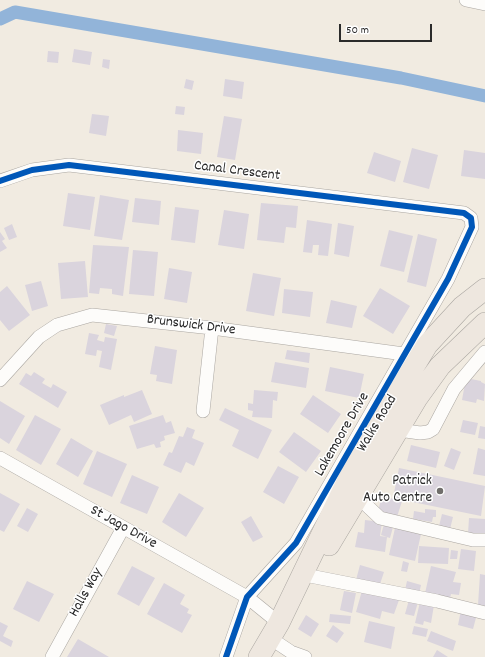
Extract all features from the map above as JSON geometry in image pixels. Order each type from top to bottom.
[{"type":"main road","name":"Walks Road","points":[[274,631],[362,451],[427,345],[462,307],[485,289]]},
{"type":"main road","name":"Walks Road","points":[[259,657],[359,498],[417,398],[440,366],[485,322]]},
{"type":"street","points":[[466,0],[485,4]]},
{"type":"street","name":"Canal Crescent","points":[[0,181],[32,170],[69,165],[464,213],[471,218]]},
{"type":"street","name":"Lakemoore Drive","points":[[226,657],[247,597],[296,543],[448,279],[472,228],[471,218]]},
{"type":"street","name":"Brunswick Drive","points":[[0,380],[39,337],[57,325],[92,315],[212,328],[404,354]]},
{"type":"street","points":[[203,411],[212,328]]},
{"type":"street","points":[[399,430],[420,433],[428,432],[433,429],[454,389],[485,352]]},
{"type":"street","name":"St Jago Drive","points":[[0,458],[247,597],[291,652],[305,657]]},
{"type":"street","points":[[359,498],[380,518],[473,540],[485,540]]},
{"type":"street","name":"Halls Way","points":[[52,657],[123,528]]},
{"type":"street","points":[[310,576],[437,601],[485,613]]},
{"type":"building","points":[[74,49],[92,52],[90,65],[72,62]]},
{"type":"building","points":[[48,51],[59,52],[58,63],[47,62]]},
{"type":"building","points":[[103,59],[110,60],[109,69],[102,67]]},
{"type":"building","points":[[186,79],[194,81],[192,90],[184,88]]},
{"type":"building","points":[[225,79],[244,82],[242,99],[223,96]]},
{"type":"building","points":[[176,106],[185,107],[184,115],[175,114]]},
{"type":"building","points":[[92,114],[109,116],[106,136],[89,133]]},
{"type":"building","points":[[224,116],[242,119],[235,160],[217,157]]},
{"type":"building","points":[[178,130],[203,133],[201,154],[177,151]]},
{"type":"building","points":[[412,148],[438,155],[429,189],[403,182]]},
{"type":"building","points":[[464,150],[485,153],[485,179],[461,176]]},
{"type":"building","points":[[374,152],[401,161],[395,182],[367,173]]},
{"type":"building","points":[[68,193],[95,197],[90,230],[63,226]]},
{"type":"building","points":[[100,195],[129,200],[122,240],[94,236]]},
{"type":"building","points":[[135,198],[161,201],[159,225],[132,222]]},
{"type":"building","points":[[261,203],[298,206],[296,228],[286,227],[284,243],[257,240]]},
{"type":"building","points":[[175,207],[199,210],[195,243],[171,240]]},
{"type":"building","points":[[224,210],[249,214],[244,249],[218,245]]},
{"type":"building","points":[[307,220],[332,224],[328,256],[318,255],[319,245],[313,245],[312,253],[303,252]]},
{"type":"building","points":[[338,223],[354,226],[349,257],[334,254]]},
{"type":"building","points":[[12,224],[17,237],[9,240],[4,228]]},
{"type":"building","points":[[389,230],[413,236],[404,272],[380,266]]},
{"type":"building","points":[[0,232],[5,239],[2,241],[7,248],[0,252]]},
{"type":"building","points":[[418,234],[437,239],[426,287],[407,282]]},
{"type":"building","points":[[93,245],[129,247],[123,296],[112,294],[112,289],[100,288],[99,294],[89,293]]},
{"type":"building","points":[[133,250],[158,252],[154,296],[129,294]]},
{"type":"building","points":[[85,261],[88,297],[61,299],[58,263]]},
{"type":"building","points":[[169,268],[192,272],[187,303],[164,299]]},
{"type":"building","points":[[253,273],[281,278],[274,316],[246,311]]},
{"type":"building","points":[[41,281],[48,306],[32,311],[25,285]]},
{"type":"building","points":[[7,286],[30,315],[9,331],[0,320],[0,292]]},
{"type":"building","points":[[380,288],[410,306],[393,334],[363,316]]},
{"type":"building","points":[[284,289],[313,292],[310,317],[282,313]]},
{"type":"building","points":[[331,300],[357,306],[352,328],[326,323]]},
{"type":"building","points":[[106,324],[117,326],[114,336],[104,333]]},
{"type":"building","points":[[89,333],[99,335],[97,340],[104,342],[105,337],[117,339],[111,370],[99,367],[102,351],[97,350],[96,356],[85,354]]},
{"type":"building","points":[[155,346],[177,350],[172,384],[156,381],[157,375],[150,374]]},
{"type":"building","points":[[287,350],[310,353],[309,363],[285,359]]},
{"type":"building","points":[[275,362],[309,368],[306,388],[271,382]]},
{"type":"building","points":[[330,367],[364,374],[359,398],[325,391]]},
{"type":"building","points":[[34,372],[45,379],[42,383],[51,388],[53,384],[67,392],[58,408],[19,384],[26,373],[31,376]]},
{"type":"building","points":[[466,378],[481,381],[485,384],[484,401],[477,399],[476,403],[462,400]]},
{"type":"building","points":[[142,390],[152,414],[134,422],[131,415],[109,425],[100,405],[124,395],[124,397]]},
{"type":"building","points":[[254,390],[278,392],[277,401],[273,400],[272,418],[252,417],[253,411],[248,410],[248,403],[253,404]]},
{"type":"building","points":[[313,395],[341,414],[328,433],[300,414]]},
{"type":"building","points":[[0,401],[25,416],[9,444],[0,438]]},
{"type":"building","points":[[225,408],[272,430],[258,459],[232,446],[239,430],[219,420]]},
{"type":"building","points":[[35,415],[61,429],[41,465],[16,450]]},
{"type":"building","points":[[163,415],[166,423],[171,421],[175,433],[164,436],[165,440],[160,442],[161,447],[156,448],[154,444],[137,449],[129,426]]},
{"type":"building","points":[[463,420],[478,423],[475,435],[460,432]]},
{"type":"building","points":[[480,426],[485,427],[485,439],[478,438]]},
{"type":"building","points":[[187,427],[195,430],[192,438],[204,443],[194,466],[186,462],[181,473],[163,465],[169,452],[172,453],[179,436],[183,437]]},
{"type":"building","points":[[294,432],[321,451],[306,472],[279,452]]},
{"type":"building","points":[[71,438],[93,451],[78,477],[56,464]]},
{"type":"building","points":[[411,445],[440,452],[436,468],[407,461]]},
{"type":"building","points":[[451,448],[461,452],[454,470],[444,466]]},
{"type":"building","points":[[478,448],[485,450],[485,476],[473,474]]},
{"type":"building","points":[[97,451],[127,464],[112,497],[83,484]]},
{"type":"building","points":[[278,466],[299,477],[284,504],[263,492]]},
{"type":"building","name":"Patrick Auto Centre","points":[[399,468],[485,486],[481,516],[393,498]]},
{"type":"building","points":[[132,475],[159,487],[147,514],[120,503]]},
{"type":"building","points":[[0,493],[20,504],[4,532],[0,530]]},
{"type":"building","points":[[179,493],[204,508],[186,537],[162,522]]},
{"type":"building","points":[[382,496],[402,501],[397,517],[378,511]]},
{"type":"building","points":[[27,508],[38,514],[28,532],[17,526]]},
{"type":"building","points":[[425,509],[436,510],[436,517],[433,517],[432,522],[413,519],[414,511],[425,513]]},
{"type":"building","points":[[442,514],[453,517],[450,529],[439,526]]},
{"type":"building","points":[[251,516],[263,537],[253,542],[241,522]]},
{"type":"building","points":[[469,518],[485,519],[485,535],[468,534]]},
{"type":"building","points":[[365,520],[382,522],[380,536],[387,537],[385,552],[355,547],[358,532],[364,533]]},
{"type":"building","points":[[384,524],[393,527],[390,538],[381,535]]},
{"type":"building","points":[[395,528],[421,534],[415,561],[389,555]]},
{"type":"building","points":[[419,546],[449,548],[448,564],[418,563]]},
{"type":"building","points":[[461,549],[476,551],[474,571],[458,569]]},
{"type":"building","points":[[451,550],[458,551],[457,559],[450,559]]},
{"type":"building","points":[[403,561],[409,563],[407,572],[401,571]]},
{"type":"building","points":[[360,565],[384,572],[379,587],[356,580]]},
{"type":"building","points":[[132,566],[155,578],[139,606],[117,594]]},
{"type":"building","points":[[431,566],[456,572],[453,582],[461,583],[459,595],[451,594],[449,603],[424,598]]},
{"type":"building","points":[[480,574],[485,575],[485,606],[478,605]]},
{"type":"building","points":[[27,581],[54,594],[39,622],[13,609]]},
{"type":"building","points":[[407,581],[421,585],[419,594],[405,590]]},
{"type":"building","points":[[164,583],[185,595],[180,604],[189,609],[187,613],[192,615],[182,633],[147,614]]},
{"type":"building","points":[[363,587],[399,600],[394,614],[382,611],[380,619],[356,612]]},
{"type":"building","points":[[344,591],[356,593],[352,613],[340,610]]},
{"type":"building","points":[[409,600],[418,602],[414,616],[405,614]]},
{"type":"building","points":[[420,602],[434,605],[431,623],[424,621],[423,625],[415,623]]},
{"type":"building","points":[[461,610],[477,614],[473,629],[458,625]]},
{"type":"building","points":[[330,614],[351,616],[350,624],[329,622]]},
{"type":"building","points":[[306,615],[319,624],[311,637],[298,629]]},
{"type":"building","points":[[369,621],[395,627],[391,649],[364,642]]},
{"type":"building","points":[[0,622],[8,626],[3,636],[13,641],[11,647],[0,641]]},
{"type":"building","points":[[333,625],[344,633],[337,643],[326,636]]},
{"type":"building","points":[[414,626],[428,629],[426,637],[412,634]]},
{"type":"building","points":[[431,631],[456,641],[453,651],[427,641]]},
{"type":"building","points":[[78,639],[109,657],[67,657]]},
{"type":"building","points":[[437,650],[448,657],[433,657]]},
{"type":"waterway","points":[[0,19],[15,12],[401,78],[485,96]]},
{"type":"cycle path","points":[[0,181],[32,170],[69,165],[464,213],[471,218],[472,227],[448,279],[296,543],[247,597],[226,657]]},
{"type":"place","name":"Patrick Auto Centre","points":[[440,491]]}]
